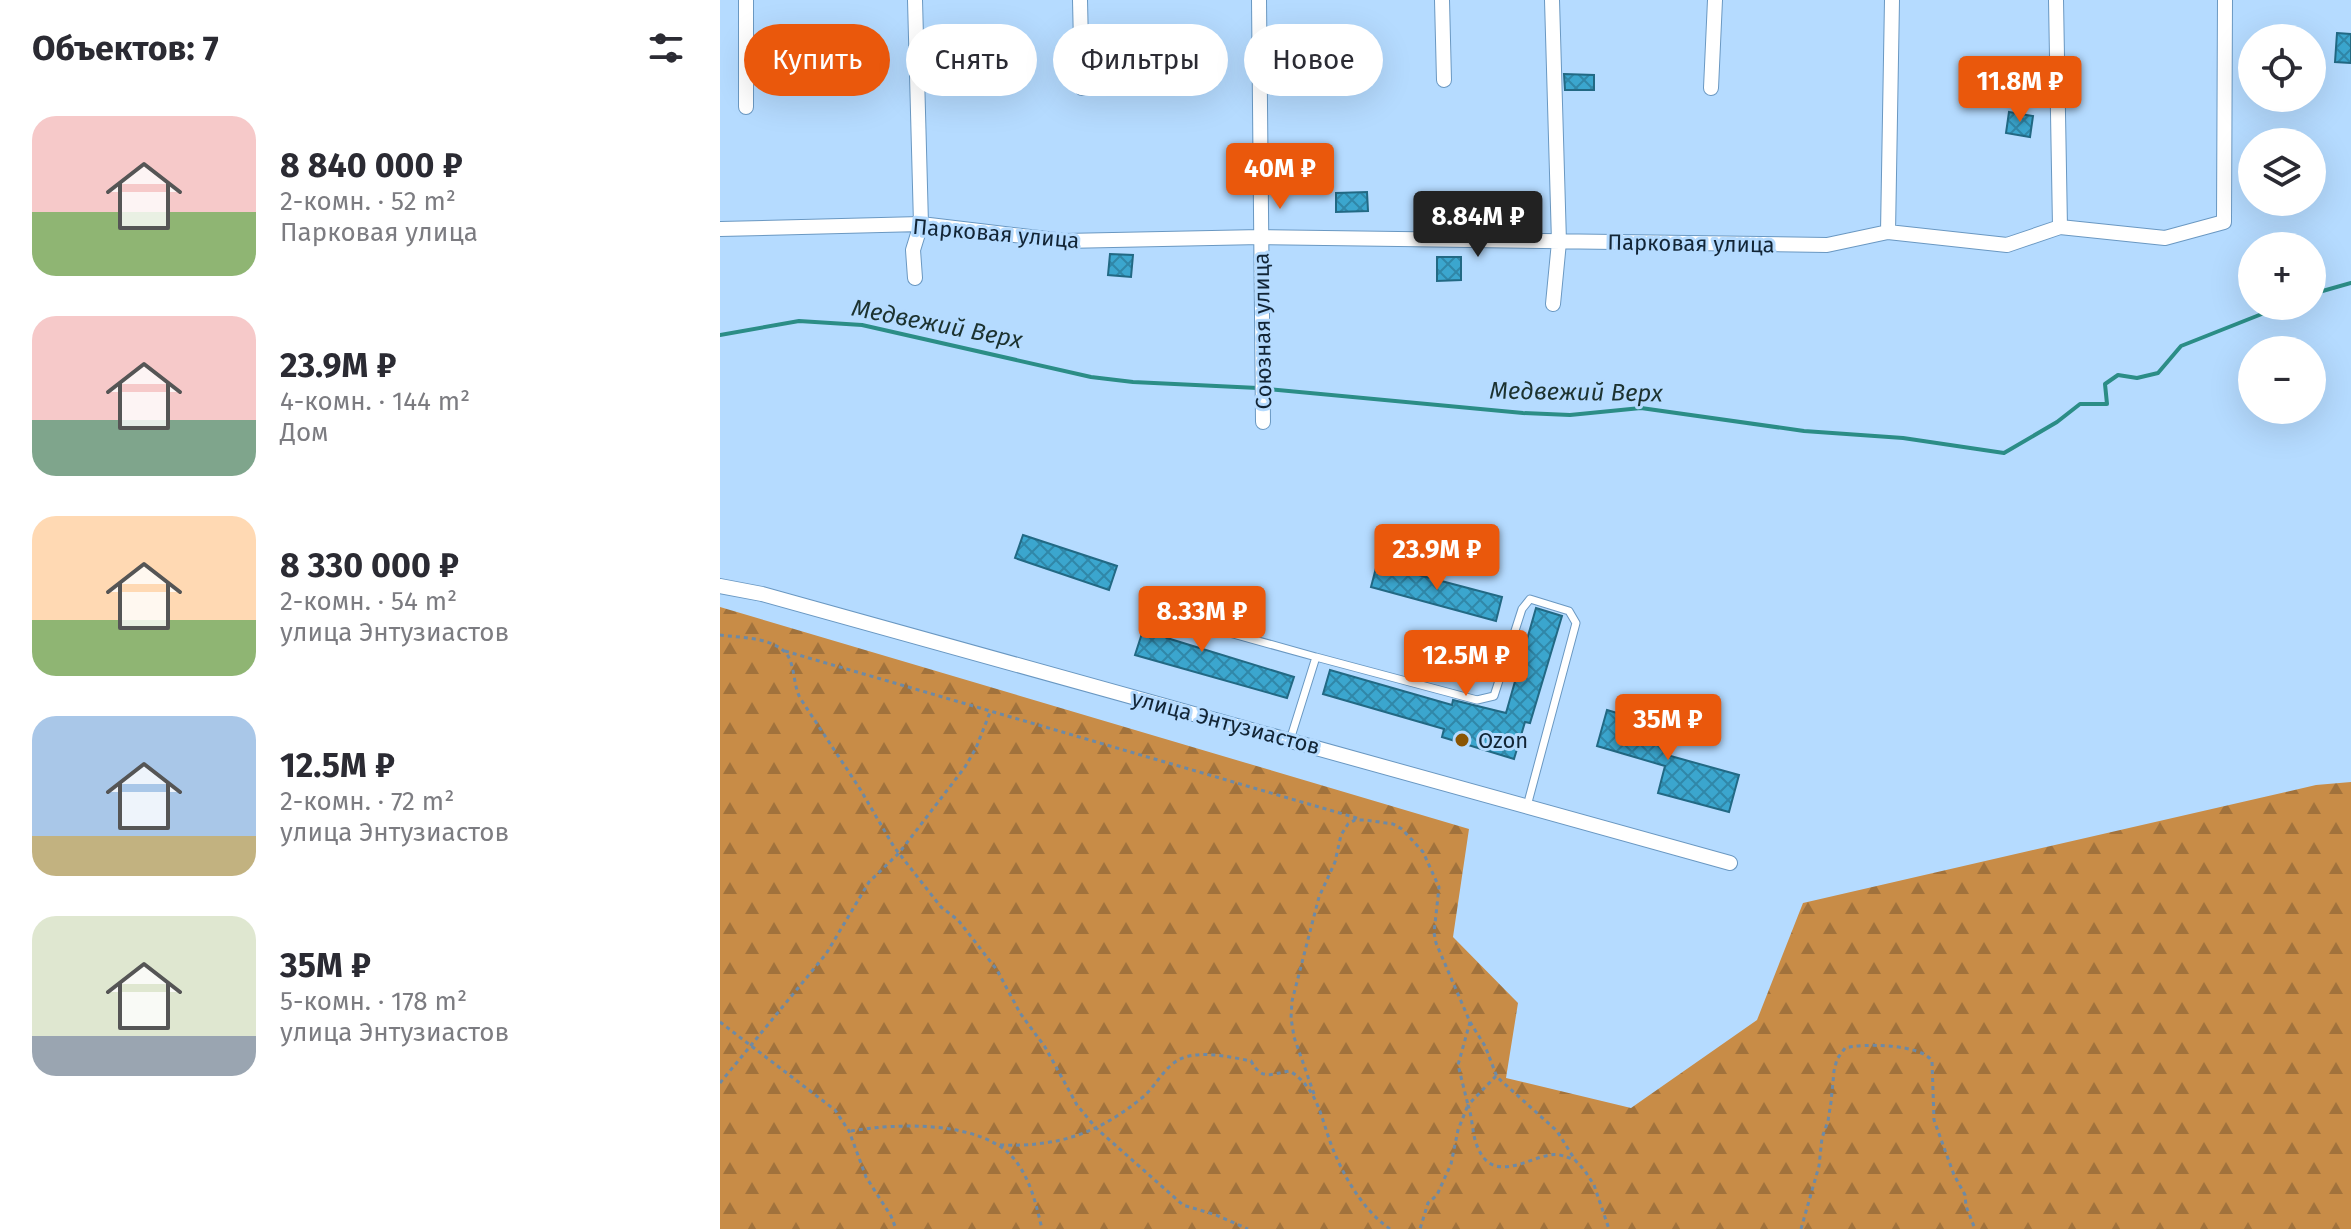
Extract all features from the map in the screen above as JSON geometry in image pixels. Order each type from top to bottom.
[{"type":"street","points":[[746,0],[746,107]]},
{"type":"street","points":[[915,0],[921,224],[913,250],[915,278]]},
{"type":"street","points":[[1080,0],[1081,24]]},
{"type":"street","name":"Союзная улица","points":[[1259,0],[1263,422]]},
{"type":"street","points":[[1442,0],[1444,80]]},
{"type":"street","points":[[1552,0],[1559,242],[1553,304]]},
{"type":"street","points":[[1711,88],[1715,0]]},
{"type":"street","points":[[1888,232],[1892,0]]},
{"type":"street","points":[[2056,0],[2060,227]]},
{"type":"street","name":"Парковая улица","points":[[720,229],[921,224],[1064,241],[1261,237],[1827,245],[1888,232],[2007,245],[2060,227],[2165,238],[2224,222],[2225,0]]},
{"type":"street","name":"улица Энтузиастов","points":[[720,586],[762,594],[1730,863]]},
{"type":"lane","points":[[1196,600],[1190,622],[1477,700],[1494,696],[1522,609],[1530,599],[1569,611],[1576,623],[1527,806]]},
{"type":"lane","points":[[1290,740],[1316,657]]},
{"type":"path","points":[[720,635],[774,644],[785,651],[943,699],[991,709],[1029,724],[1077,734],[1138,755],[1402,829],[1423,852],[1439,887],[1434,933],[1436,943],[1496,1075],[1557,1131],[1594,1185],[1609,1229]]},
{"type":"path","points":[[785,651],[800,698],[899,853],[941,907],[958,920],[985,953],[1020,1013],[1045,1047],[1077,1105],[1096,1128],[1183,1205],[1248,1229]]},
{"type":"path","points":[[720,1083],[826,954],[869,882],[899,853],[965,767],[991,709]]},
{"type":"path","points":[[1365,820],[1355,820],[1341,835],[1335,862],[1319,897],[1292,1001],[1294,1037],[1346,1177],[1379,1221],[1390,1229]]},
{"type":"path","points":[[720,1022],[835,1110],[849,1131],[866,1177],[896,1229]]},
{"type":"path","points":[[1470,1022],[1458,1065],[1478,1148],[1491,1163],[1514,1167],[1549,1155],[1575,1160]]},
{"type":"path","points":[[1801,1229],[1819,1166],[1837,1059],[1845,1048],[1879,1045],[1921,1051],[1932,1061],[1934,1120],[1954,1175],[1965,1195],[1975,1229]]},
{"type":"path","points":[[849,1131],[896,1126],[971,1134],[1000,1145],[1059,1142],[1087,1134],[1096,1128],[1142,1097],[1173,1062],[1188,1056],[1216,1055],[1251,1061],[1256,1071],[1263,1075],[1290,1071],[1301,1078],[1314,1094]]},
{"type":"path","points":[[1420,1229],[1428,1203],[1437,1195],[1451,1164],[1458,1130],[1468,1105],[1496,1075]]},
{"type":"path","points":[[1000,1145],[1028,1179],[1042,1229]]},
{"type":"green space","points":[[720,607],[1469,829],[1453,937],[1518,1003],[1506,1078],[1631,1108],[1757,1020],[1803,903],[2316,785],[2351,782],[2351,1229],[720,1229]]},
{"type":"building","points":[[2337,33],[2351,34],[2351,63],[2335,62]]},
{"type":"building","points":[[1564,74],[1594,75],[1594,90],[1565,90]]},
{"type":"building","points":[[2009,112],[2033,116],[2030,137],[2006,133]]},
{"type":"building","points":[[1367,192],[1368,211],[1336,212],[1336,193]]},
{"type":"building","points":[[1110,254],[1133,255],[1131,277],[1108,275]]},
{"type":"building","points":[[1437,257],[1461,257],[1461,280],[1437,281]]},
{"type":"building","points":[[1023,535],[1117,566],[1109,590],[1015,558]]},
{"type":"building","points":[[1377,564],[1502,597],[1496,621],[1371,587]]},
{"type":"building","points":[[1156,590],[1178,595],[1167,638],[1294,677],[1287,698],[1135,655]]},
{"type":"building","points":[[1536,608],[1562,616],[1530,723],[1525,722],[1514,759],[1442,737],[1444,729],[1323,694],[1330,670],[1452,705],[1453,700],[1506,713]]},
{"type":"building","points":[[1607,710],[1674,730],[1667,755],[1739,775],[1729,812],[1658,793],[1665,766],[1597,746]]},
{"type":"waterway","name":"Медвежий Верх","points":[[2326,290],[2351,283]]},
{"type":"waterway","name":"Медвежий Верх","points":[[1267,389],[1523,413],[1570,415],[1641,408],[1804,431],[1903,438],[2004,453],[2057,422],[2080,404],[2107,404],[2105,384],[2118,375],[2137,378],[2158,373],[2181,346],[2247,320]]},
{"type":"waterway","name":"Медвежий Верх","points":[[720,335],[799,321],[862,325],[1091,377],[1258,388]]},
{"type":"place","name":"Ozon","points":[[1462,740]]}]
